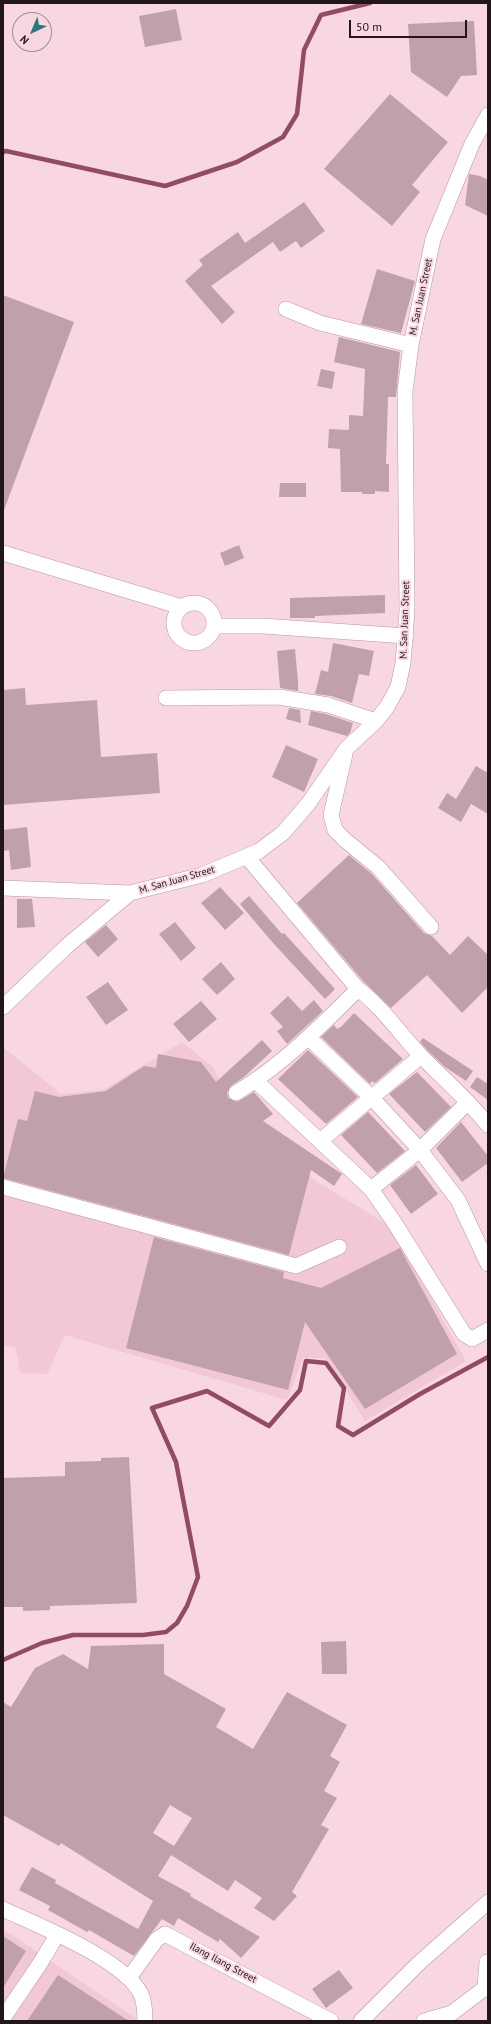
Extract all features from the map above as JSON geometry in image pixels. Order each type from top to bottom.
[{"type":"street","name":"M. San Juan Street","points":[[3,1007],[68,945],[130,893],[202,875],[259,851],[283,833],[308,804],[346,749],[376,721],[388,707],[398,687],[404,663],[406,636],[405,392],[411,345],[433,239],[472,144],[488,114]]},
{"type":"street","points":[[286,309],[320,323],[411,345]]},
{"type":"street","points":[[3,552],[182,608]]},
{"type":"street","points":[[189,604],[204,606],[214,619],[214,626],[212,634],[206,639],[199,643],[191,643],[178,635],[175,628],[177,613],[189,604]]},
{"type":"street","points":[[214,626],[263,626],[406,636]]},
{"type":"street","points":[[166,698],[280,697],[328,705],[376,721]]},
{"type":"street","points":[[346,749],[331,815],[335,830],[378,867],[431,927]]},
{"type":"street","points":[[247,857],[358,989],[370,998],[421,1056],[468,1102],[488,1125]]},
{"type":"street","points":[[3,888],[130,893]]},
{"type":"street","points":[[236,1093],[256,1081],[309,1038],[358,989]]},
{"type":"street","points":[[309,1038],[372,1098],[420,1150],[458,1200],[488,1264]]},
{"type":"street","points":[[320,1141],[421,1056]]},
{"type":"street","points":[[256,1081],[371,1189],[394,1222],[464,1334],[468,1338],[472,1339],[488,1330]]},
{"type":"street","points":[[371,1189],[420,1150],[468,1102]]},
{"type":"street","points":[[3,1187],[296,1266],[339,1247]]},
{"type":"street","points":[[361,2021],[419,1963],[488,1902]]},
{"type":"street","points":[[3,1909],[108,1961],[129,1978],[141,1994],[145,2021]]},
{"type":"street","name":"Ilang Ilang Street","points":[[129,1978],[158,1940],[166,1934],[331,2021]]},
{"type":"street","points":[[3,2018],[42,1962],[57,1935]]},
{"type":"street","points":[[424,2021],[458,2017],[487,1994],[487,1962]]},
{"type":"shaded area","points":[[182,1042],[214,1068],[224,1091],[239,1100],[259,1134],[313,1179],[391,1227],[466,1361],[365,1421],[326,1358],[303,1358],[287,1400],[65,1335],[47,1374],[21,1373],[15,1347],[3,1346],[3,1047],[61,1094],[103,1090]]},
{"type":"shaded area","points":[[3,1929],[140,2021],[3,2021]]},
{"type":"building","points":[[176,9],[182,40],[145,47],[139,16]]},
{"type":"building","points":[[474,21],[477,75],[461,76],[447,97],[411,72],[408,24]]},
{"type":"building","points":[[390,94],[448,142],[412,185],[420,192],[392,226],[324,169]]},
{"type":"building","points":[[469,174],[480,176],[488,180],[488,216],[465,205]]},
{"type":"building","points":[[304,202],[325,231],[301,248],[296,241],[280,252],[273,242],[211,286],[235,312],[222,324],[185,281],[203,265],[199,260],[238,232],[245,243]]},
{"type":"building","points":[[377,269],[415,281],[401,333],[361,324]]},
{"type":"building","points":[[3,295],[74,322],[4,510],[3,510]]},
{"type":"building","points":[[339,337],[400,352],[396,397],[388,397],[386,464],[389,464],[389,492],[375,491],[375,494],[362,494],[362,492],[341,492],[340,449],[328,448],[329,429],[349,430],[349,415],[363,416],[365,369],[334,362]]},
{"type":"building","points":[[321,369],[335,372],[332,389],[317,386]]},
{"type":"building","points":[[280,483],[306,483],[306,497],[279,497]]},
{"type":"building","points":[[239,545],[244,558],[225,566],[220,553]]},
{"type":"building","points":[[385,595],[385,613],[315,616],[315,618],[290,618],[290,598]]},
{"type":"building","points":[[333,643],[374,651],[369,676],[359,674],[352,703],[331,696],[315,694],[321,670],[328,672]]},
{"type":"building","points":[[295,649],[298,691],[280,688],[277,651]]},
{"type":"building","points":[[25,688],[26,705],[97,700],[101,757],[157,753],[160,793],[3,805],[3,690]]},
{"type":"building","points":[[289,708],[300,710],[301,723],[286,719]]},
{"type":"building","points":[[311,711],[326,714],[353,723],[350,733],[347,736],[308,725]]},
{"type":"building","points":[[286,745],[318,759],[304,792],[272,777]]},
{"type":"building","points":[[476,766],[488,773],[488,814],[471,804],[461,822],[438,808],[447,793],[456,799]]},
{"type":"building","points":[[27,827],[31,867],[11,870],[9,850],[3,851],[3,830]]},
{"type":"building","points":[[349,855],[372,874],[424,933],[432,936],[450,955],[468,936],[488,955],[488,987],[462,1013],[427,975],[391,1008],[364,982],[297,903]]},
{"type":"building","points":[[220,887],[244,913],[225,930],[201,903]]},
{"type":"building","points":[[249,896],[282,934],[284,933],[335,989],[325,999],[273,943],[240,904]]},
{"type":"building","points":[[17,899],[32,899],[35,927],[17,928]]},
{"type":"building","points":[[175,922],[196,948],[181,961],[159,934]]},
{"type":"building","points":[[106,925],[118,939],[98,957],[85,942]]},
{"type":"building","points":[[221,962],[235,979],[217,995],[202,979]]},
{"type":"building","points":[[108,982],[128,1010],[106,1025],[86,997]]},
{"type":"building","points":[[288,996],[302,1011],[314,1000],[323,1011],[287,1044],[277,1031],[283,1027],[270,1013]]},
{"type":"building","points":[[201,1001],[217,1019],[189,1042],[173,1024]]},
{"type":"building","points":[[354,1013],[403,1059],[375,1083],[372,1081],[370,1084],[321,1037],[334,1025],[337,1029],[341,1027]]},
{"type":"building","points":[[423,1038],[473,1071],[466,1081],[445,1067],[427,1050],[420,1042]]},
{"type":"building","points":[[262,1040],[272,1051],[244,1077],[231,1086],[227,1093],[228,1098],[237,1102],[254,1092],[273,1114],[263,1121],[342,1174],[334,1186],[311,1170],[289,1255],[3,1178],[18,1119],[27,1121],[35,1091],[59,1097],[106,1091],[144,1066],[156,1068],[158,1054],[201,1062],[216,1082]]},
{"type":"building","points":[[308,1050],[358,1097],[326,1124],[278,1079]]},
{"type":"building","points":[[417,1072],[451,1107],[425,1132],[389,1094]]},
{"type":"building","points":[[477,1077],[488,1084],[488,1100],[470,1087]]},
{"type":"building","points":[[368,1112],[405,1151],[377,1173],[341,1135]]},
{"type":"building","points":[[461,1122],[488,1156],[488,1163],[462,1182],[436,1148]]},
{"type":"building","points":[[416,1165],[438,1194],[411,1214],[390,1185]]},
{"type":"building","points":[[154,1237],[284,1272],[283,1278],[321,1288],[400,1248],[457,1354],[365,1409],[305,1322],[288,1390],[126,1348]]},
{"type":"building","points":[[129,1457],[137,1603],[50,1606],[50,1610],[23,1611],[23,1607],[3,1607],[3,1478],[65,1476],[65,1462],[101,1461],[101,1458]]},
{"type":"building","points":[[346,1641],[347,1674],[322,1674],[321,1642]]},
{"type":"building","points":[[164,1644],[164,1674],[226,1709],[216,1727],[253,1749],[287,1692],[347,1725],[330,1756],[340,1762],[324,1791],[337,1798],[321,1825],[329,1829],[292,1892],[297,1896],[274,1921],[254,1908],[262,1898],[235,1880],[228,1891],[171,1855],[158,1876],[191,1894],[190,1896],[260,1937],[241,1958],[220,1939],[218,1942],[178,1918],[174,1926],[162,1919],[134,1956],[89,1930],[87,1932],[48,1910],[50,1906],[19,1890],[32,1867],[56,1880],[55,1883],[138,1929],[153,1901],[61,1843],[59,1846],[3,1815],[3,1702],[11,1707],[35,1668],[63,1654],[88,1669],[91,1646]],"holes":[[[170,1805],[192,1818],[174,1846],[153,1833]]]},
{"type":"building","points":[[3,1936],[26,1951],[3,1988]]},
{"type":"building","points":[[339,1970],[353,1988],[326,2008],[312,1989]]},
{"type":"building","points":[[58,1975],[129,2021],[27,2021]]},
{"type":"waterway","points":[[3,152],[6,151],[165,186],[237,162],[283,137],[297,114],[304,50],[321,15],[370,3]]},
{"type":"waterway","points":[[3,1660],[42,1643],[73,1635],[143,1635],[166,1632],[177,1623],[187,1606],[198,1577],[176,1462],[152,1408],[207,1391],[269,1426],[300,1390],[306,1361],[326,1363],[344,1388],[338,1426],[353,1435],[420,1394],[488,1357]]}]
